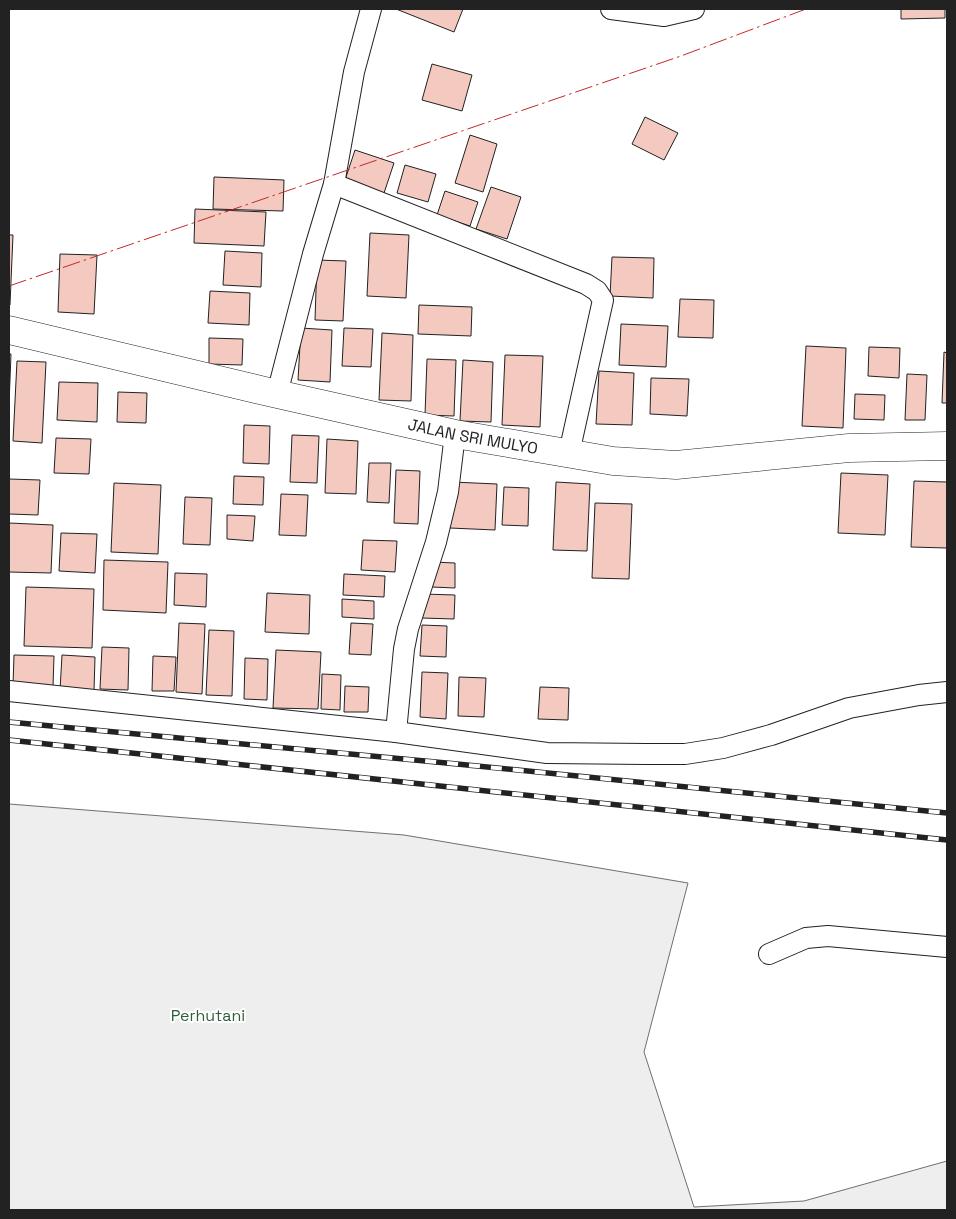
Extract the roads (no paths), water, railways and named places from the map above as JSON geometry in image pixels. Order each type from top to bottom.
[{"type":"main road","name":"JALAN SRI MULYO","points":[[9,330],[455,434],[613,461],[676,465],[849,448],[947,446]]},
{"type":"street","points":[[277,394],[313,254],[334,184],[354,72],[371,9]]},
{"type":"street","points":[[611,9],[664,16],[694,9]]},
{"type":"street","points":[[334,184],[586,284],[598,291],[603,300],[569,453]]},
{"type":"street","points":[[396,732],[404,649],[436,542],[448,492],[455,434]]},
{"type":"street","points":[[9,691],[396,732],[547,753],[685,754],[723,748],[771,735],[849,708],[919,695],[947,692]]},
{"type":"street","points":[[770,954],[806,938],[828,936],[947,947]]},
{"type":"railway","points":[[9,722],[947,813]]},
{"type":"railway","points":[[9,740],[947,840]]},
{"type":"park label","name":"Perhutani","points":[[208,1015]]}]
